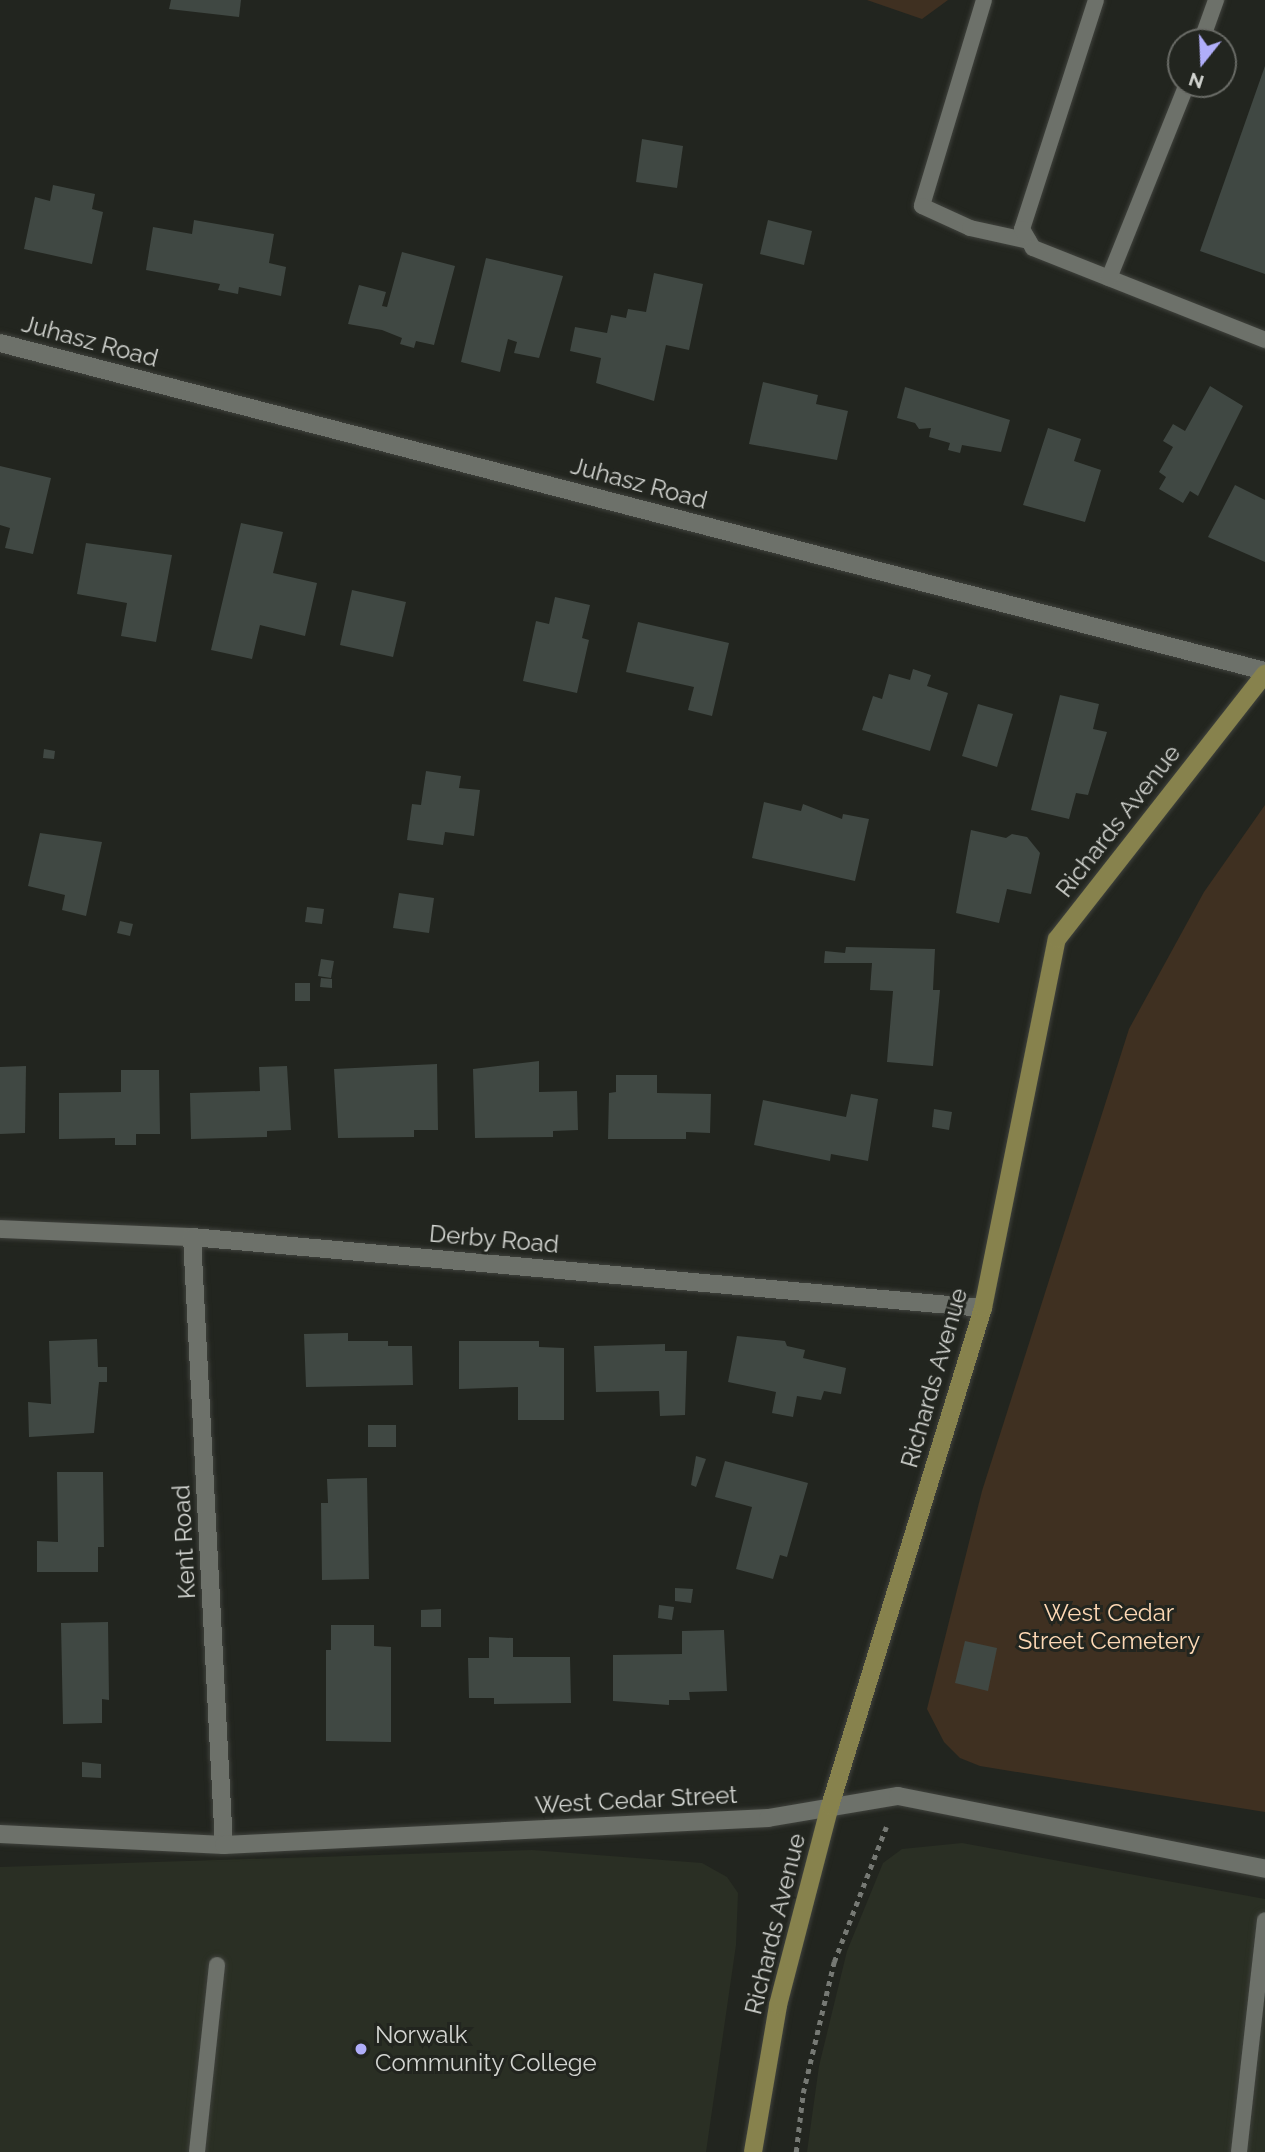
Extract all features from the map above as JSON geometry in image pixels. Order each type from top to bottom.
[{"type":"street","name":"Juhasz Road","points":[[0,343],[1265,672]]},
{"type":"street","name":"Richards Avenue","points":[[753,2152],[778,2005],[830,1806],[983,1308],[1058,939],[1265,672]]},
{"type":"street","name":"Derby Road","points":[[0,1230],[192,1237],[983,1308]]},
{"type":"street","name":"Kent Road","points":[[192,1237],[224,1846]]},
{"type":"street","name":"West Cedar Street","points":[[0,1834],[224,1846],[768,1818],[898,1796],[1265,1869]]},
{"type":"lane","points":[[984,0],[922,206],[970,228],[1029,241]]},
{"type":"lane","points":[[1096,0],[1023,229],[1033,248],[1265,340]]},
{"type":"lane","points":[[1206,28],[1216,0]]},
{"type":"lane","points":[[1109,278],[1180,98]]},
{"type":"lane","points":[[1240,2152],[1265,1920]]},
{"type":"lane","points":[[197,2152],[217,1965]]},
{"type":"path","points":[[796,2152],[803,2093],[834,1962],[898,1796]]},
{"type":"shaded area","points":[[962,1843],[1265,1899],[1265,2152],[807,2152],[819,2066],[847,1951],[883,1863],[902,1849]]},
{"type":"shaded area","name":"Norwalk Community College","points":[[532,1850],[702,1863],[727,1877],[738,1893],[736,1945],[706,2152],[0,2152],[0,1867]]},
{"type":"green space","points":[[867,0],[948,0],[922,19]]},
{"type":"green space","name":"West Cedar Street Cemetery","points":[[1265,805],[1265,1812],[980,1766],[960,1758],[944,1742],[927,1709],[982,1491],[1129,1029],[1204,892]]},
{"type":"building","points":[[171,0],[241,0],[239,17],[169,9]]},
{"type":"building","points":[[1265,66],[1265,274],[1200,251]]},
{"type":"building","points":[[642,139],[683,146],[677,188],[636,182]]},
{"type":"building","points":[[53,185],[95,194],[92,209],[103,212],[92,264],[24,249],[35,197],[50,201]]},
{"type":"building","points":[[194,220],[274,234],[269,263],[286,267],[281,296],[239,287],[238,294],[218,290],[220,284],[146,270],[153,227],[192,234]]},
{"type":"building","points":[[768,220],[812,231],[804,265],[760,254]]},
{"type":"building","points":[[402,252],[455,266],[434,345],[416,341],[414,348],[400,344],[402,338],[382,330],[348,324],[359,285],[386,292],[382,306],[387,307]]},
{"type":"building","points":[[486,258],[563,276],[539,358],[514,353],[517,342],[508,339],[500,372],[461,362]]},
{"type":"building","points":[[654,273],[703,284],[689,350],[666,345],[654,401],[596,383],[601,358],[570,351],[575,327],[607,333],[611,315],[626,318],[628,309],[646,312]]},
{"type":"building","points":[[763,382],[818,395],[816,404],[848,411],[837,460],[749,444]]},
{"type":"building","points":[[1210,386],[1243,406],[1198,496],[1190,491],[1183,503],[1159,489],[1166,477],[1159,472],[1173,447],[1163,441],[1173,424],[1185,431]]},
{"type":"building","points":[[905,387],[1010,420],[1001,452],[962,445],[960,453],[948,450],[950,443],[929,437],[931,428],[919,429],[915,423],[897,418]]},
{"type":"building","points":[[1048,428],[1081,439],[1074,461],[1101,470],[1085,522],[1023,505]]},
{"type":"building","points":[[0,466],[51,478],[33,554],[5,548],[10,528],[0,525]]},
{"type":"building","points":[[1235,485],[1265,500],[1265,562],[1208,537]]},
{"type":"building","points":[[241,523],[283,532],[273,573],[317,583],[305,636],[260,625],[252,659],[211,650]]},
{"type":"building","points":[[86,543],[172,555],[156,642],[121,636],[127,603],[77,594]]},
{"type":"building","points":[[352,590],[406,602],[393,657],[340,645]]},
{"type":"building","points":[[555,597],[590,605],[582,638],[589,640],[577,693],[523,681],[536,621],[549,624]]},
{"type":"building","points":[[638,622],[729,643],[712,716],[688,710],[694,687],[626,672]]},
{"type":"building","points":[[913,669],[931,675],[927,686],[948,693],[930,751],[862,730],[873,696],[882,699],[889,674],[910,680]]},
{"type":"building","points":[[1060,695],[1099,704],[1093,729],[1107,732],[1088,795],[1076,793],[1069,819],[1031,810]]},
{"type":"building","points":[[978,704],[1013,714],[997,767],[962,756]]},
{"type":"building","points":[[44,749],[55,751],[54,759],[43,758]]},
{"type":"building","points":[[426,771],[461,776],[459,788],[480,790],[474,836],[445,832],[443,845],[407,840],[412,804],[421,805]]},
{"type":"building","points":[[764,802],[801,811],[803,804],[842,819],[843,814],[869,819],[855,881],[752,858]]},
{"type":"building","points":[[971,830],[1006,838],[1012,834],[1027,837],[1040,853],[1031,894],[1007,889],[999,923],[956,913]]},
{"type":"building","points":[[40,833],[102,842],[86,916],[62,910],[65,895],[28,886]]},
{"type":"building","points":[[399,893],[434,898],[429,933],[393,928]]},
{"type":"building","points":[[307,907],[324,909],[322,924],[305,922]]},
{"type":"building","points":[[120,921],[133,924],[130,936],[117,933]]},
{"type":"building","points":[[846,947],[935,949],[933,990],[940,990],[933,1066],[887,1062],[893,991],[870,990],[872,963],[824,963],[825,951],[845,953]]},
{"type":"building","points":[[321,959],[334,961],[331,978],[318,976]]},
{"type":"building","points":[[321,978],[332,979],[332,988],[320,987]]},
{"type":"building","points":[[295,983],[310,983],[310,1001],[295,1001]]},
{"type":"building","points":[[539,1061],[539,1092],[577,1091],[578,1130],[553,1131],[553,1137],[475,1138],[473,1069]]},
{"type":"building","points":[[437,1064],[438,1130],[414,1130],[414,1137],[338,1138],[334,1069]]},
{"type":"building","points":[[26,1066],[25,1133],[0,1134],[0,1067]]},
{"type":"building","points":[[287,1066],[291,1130],[267,1131],[267,1137],[191,1139],[190,1093],[260,1091],[259,1067]]},
{"type":"building","points":[[121,1070],[159,1070],[160,1134],[136,1134],[136,1145],[115,1145],[115,1138],[59,1139],[59,1093],[121,1092]]},
{"type":"building","points":[[616,1075],[657,1075],[657,1093],[711,1094],[710,1133],[686,1132],[686,1139],[608,1139],[609,1093],[616,1092]]},
{"type":"building","points":[[851,1094],[878,1099],[868,1161],[831,1154],[830,1161],[754,1145],[763,1100],[846,1117]]},
{"type":"building","points":[[934,1109],[952,1112],[949,1130],[932,1127]]},
{"type":"building","points":[[348,1333],[348,1341],[388,1341],[388,1346],[412,1346],[413,1385],[306,1387],[304,1334]]},
{"type":"building","points":[[737,1336],[785,1341],[787,1346],[805,1350],[803,1358],[846,1368],[841,1394],[824,1391],[821,1400],[797,1396],[793,1417],[772,1413],[776,1392],[728,1382]]},
{"type":"building","points":[[97,1339],[98,1367],[107,1367],[107,1382],[99,1382],[94,1433],[29,1437],[28,1402],[51,1404],[49,1341]]},
{"type":"building","points":[[459,1341],[539,1341],[539,1347],[564,1348],[564,1420],[518,1420],[518,1387],[459,1389]]},
{"type":"building","points":[[665,1344],[665,1351],[687,1351],[685,1415],[660,1416],[659,1391],[596,1392],[594,1346]]},
{"type":"building","points":[[368,1425],[396,1425],[396,1447],[368,1447]]},
{"type":"building","points":[[696,1456],[706,1459],[696,1487],[691,1485]]},
{"type":"building","points":[[725,1461],[808,1483],[787,1557],[780,1555],[773,1579],[736,1569],[752,1507],[715,1497]]},
{"type":"building","points":[[57,1472],[103,1472],[104,1547],[98,1547],[98,1572],[37,1572],[37,1541],[58,1542]]},
{"type":"building","points":[[367,1478],[369,1579],[322,1580],[321,1503],[328,1503],[327,1479]]},
{"type":"building","points":[[675,1588],[693,1589],[691,1603],[675,1601]]},
{"type":"building","points":[[659,1605],[674,1607],[672,1620],[658,1618]]},
{"type":"building","points":[[441,1609],[441,1627],[421,1627],[421,1610]]},
{"type":"building","points":[[108,1622],[109,1700],[102,1699],[102,1723],[63,1724],[61,1623]]},
{"type":"building","points":[[331,1625],[374,1625],[374,1646],[391,1647],[391,1742],[326,1741],[326,1650],[331,1650]]},
{"type":"building","points":[[724,1630],[727,1691],[689,1692],[690,1700],[669,1700],[669,1705],[613,1701],[613,1655],[682,1654],[682,1631]]},
{"type":"building","points":[[489,1637],[513,1638],[513,1657],[570,1657],[571,1703],[494,1704],[494,1698],[469,1698],[468,1658],[489,1658]]},
{"type":"building","points":[[965,1641],[997,1648],[988,1691],[955,1683]]},
{"type":"building","points":[[82,1762],[101,1764],[101,1778],[82,1777]]},
{"type":"place","name":"Norwalk Community College","points":[[361,2049]]}]
